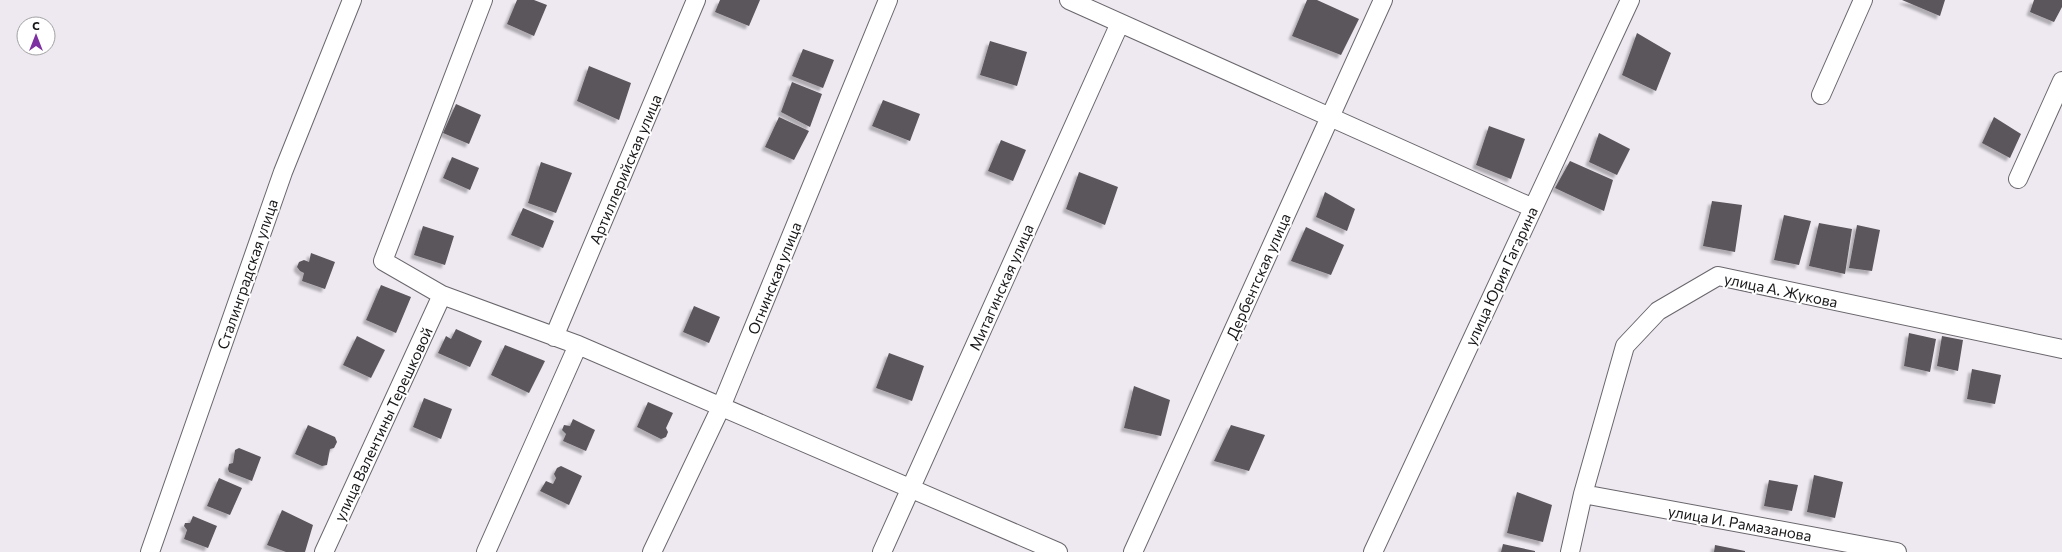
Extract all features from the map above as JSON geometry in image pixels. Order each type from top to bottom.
[{"type":"street","name":"Сталинградская улица","points":[[150,552],[283,172],[352,0]]},
{"type":"street","points":[[484,0],[383,261],[442,295],[578,345],[1058,552]]},
{"type":"street","name":"Артиллерийская улица","points":[[554,337],[696,0]]},
{"type":"street","name":"Огнинская улица","points":[[652,552],[721,407],[888,0]]},
{"type":"street","points":[[1069,0],[1089,4],[1120,23],[1533,208]]},
{"type":"street","name":"Дербентская улица","points":[[1133,552],[1383,0]]},
{"type":"street","name":"улица Юрия Гагарина","points":[[1373,552],[1630,0]]},
{"type":"street","points":[[1821,95],[1863,0]]},
{"type":"street","name":"Митагинская улица","points":[[882,552],[1120,23]]},
{"type":"street","points":[[2018,179],[2062,81]]},
{"type":"street","name":"улица А. Жукова","points":[[1570,552],[1583,494],[1625,346],[1658,311],[1718,276],[2062,349]]},
{"type":"street","name":"улица Валентины Терешковой","points":[[324,552],[442,295]]},
{"type":"street","points":[[486,552],[578,345]]},
{"type":"street","name":"улица И. Рамазанова","points":[[1583,494],[1898,552]]},
{"type":"building","points":[[517,0],[534,0],[547,5],[534,36],[507,24]]},
{"type":"building","points":[[720,0],[760,0],[749,26],[715,12]]},
{"type":"building","points":[[1307,0],[1317,0],[1359,19],[1341,55],[1292,36]]},
{"type":"building","points":[[1902,0],[1945,0],[1940,16]]},
{"type":"building","points":[[2034,0],[2062,0],[2062,7],[2054,22],[2030,12]]},
{"type":"building","points":[[1637,33],[1671,53],[1656,91],[1622,75]]},
{"type":"building","points":[[990,41],[1027,52],[1017,86],[980,75]]},
{"type":"building","points":[[803,49],[834,60],[823,88],[792,76]]},
{"type":"building","points":[[589,66],[631,83],[619,120],[577,101]]},
{"type":"building","points":[[792,82],[822,94],[810,127],[781,112]]},
{"type":"building","points":[[883,100],[920,114],[910,141],[872,126]]},
{"type":"building","points":[[456,104],[481,115],[469,144],[443,133]]},
{"type":"building","points":[[779,117],[809,131],[794,160],[765,147]]},
{"type":"building","points":[[1994,117],[2021,134],[2010,158],[1982,143]]},
{"type":"building","points":[[1489,126],[1525,139],[1511,179],[1476,165]]},
{"type":"building","points":[[1599,133],[1630,149],[1617,175],[1589,162]]},
{"type":"building","points":[[1001,140],[1026,150],[1013,181],[988,171]]},
{"type":"building","points":[[452,157],[479,168],[470,190],[443,178]]},
{"type":"building","points":[[1570,161],[1613,180],[1604,211],[1555,188]]},
{"type":"building","points":[[541,162],[572,173],[556,213],[528,203]]},
{"type":"building","points":[[1079,172],[1118,187],[1105,225],[1066,209]]},
{"type":"building","points":[[1325,192],[1355,209],[1347,231],[1316,217]]},
{"type":"building","points":[[1712,201],[1742,205],[1735,252],[1703,246]]},
{"type":"building","points":[[523,208],[554,221],[543,248],[511,235]]},
{"type":"building","points":[[1784,215],[1811,221],[1799,265],[1774,260]]},
{"type":"building","points":[[1819,223],[1852,229],[1845,274],[1809,266]]},
{"type":"building","points":[[1857,225],[1880,230],[1872,271],[1849,268]]},
{"type":"building","points":[[423,226],[454,236],[445,265],[414,255]]},
{"type":"building","points":[[1306,227],[1344,245],[1331,275],[1291,261]]},
{"type":"building","points":[[311,253],[335,262],[325,289],[302,281],[304,273],[297,267],[299,262],[304,260],[309,262]]},
{"type":"building","points":[[381,285],[411,297],[396,333],[366,320]]},
{"type":"building","points":[[694,306],[720,317],[709,343],[683,332]]},
{"type":"building","points":[[456,329],[482,341],[470,367],[438,353],[446,336],[451,339]]},
{"type":"building","points":[[1909,333],[1936,339],[1930,372],[1904,366]]},
{"type":"building","points":[[357,336],[385,350],[371,378],[343,365]]},
{"type":"building","points":[[1942,336],[1963,340],[1958,371],[1937,366]]},
{"type":"building","points":[[505,345],[545,361],[529,393],[491,375]]},
{"type":"building","points":[[889,353],[924,366],[912,401],[876,388]]},
{"type":"building","points":[[1972,369],[2001,375],[1995,404],[1967,399]]},
{"type":"building","points":[[1134,386],[1170,400],[1161,436],[1124,428]]},
{"type":"building","points":[[424,398],[452,409],[441,439],[413,427]]},
{"type":"building","points":[[648,402],[673,413],[666,428],[668,432],[666,437],[661,439],[637,427]]},
{"type":"building","points":[[573,419],[595,430],[586,451],[563,441],[566,434],[562,430],[564,425],[570,426]]},
{"type":"building","points":[[308,425],[335,437],[337,442],[334,448],[330,449],[327,465],[322,466],[295,454]]},
{"type":"building","points":[[1231,425],[1265,435],[1249,471],[1214,461]]},
{"type":"building","points":[[239,448],[261,457],[252,481],[229,472],[229,464],[233,463],[235,450]]},
{"type":"building","points":[[561,466],[582,476],[569,505],[540,491],[546,481],[553,484],[556,478],[554,474],[557,468]]},
{"type":"building","points":[[1814,475],[1843,482],[1835,518],[1807,512]]},
{"type":"building","points":[[219,478],[242,488],[230,515],[207,506]]},
{"type":"building","points":[[1769,480],[1798,485],[1792,511],[1764,506]]},
{"type":"building","points":[[1517,492],[1552,505],[1543,542],[1507,533]]},
{"type":"building","points":[[282,510],[313,525],[305,552],[286,552],[267,545]]},
{"type":"building","points":[[193,516],[217,526],[208,548],[184,539],[187,530],[184,526],[185,523],[190,523]]},
{"type":"building","points":[[1503,544],[1535,551],[1535,552],[1501,552]]},
{"type":"building","points":[[1715,545],[1745,551],[1745,552],[1714,552]]}]
